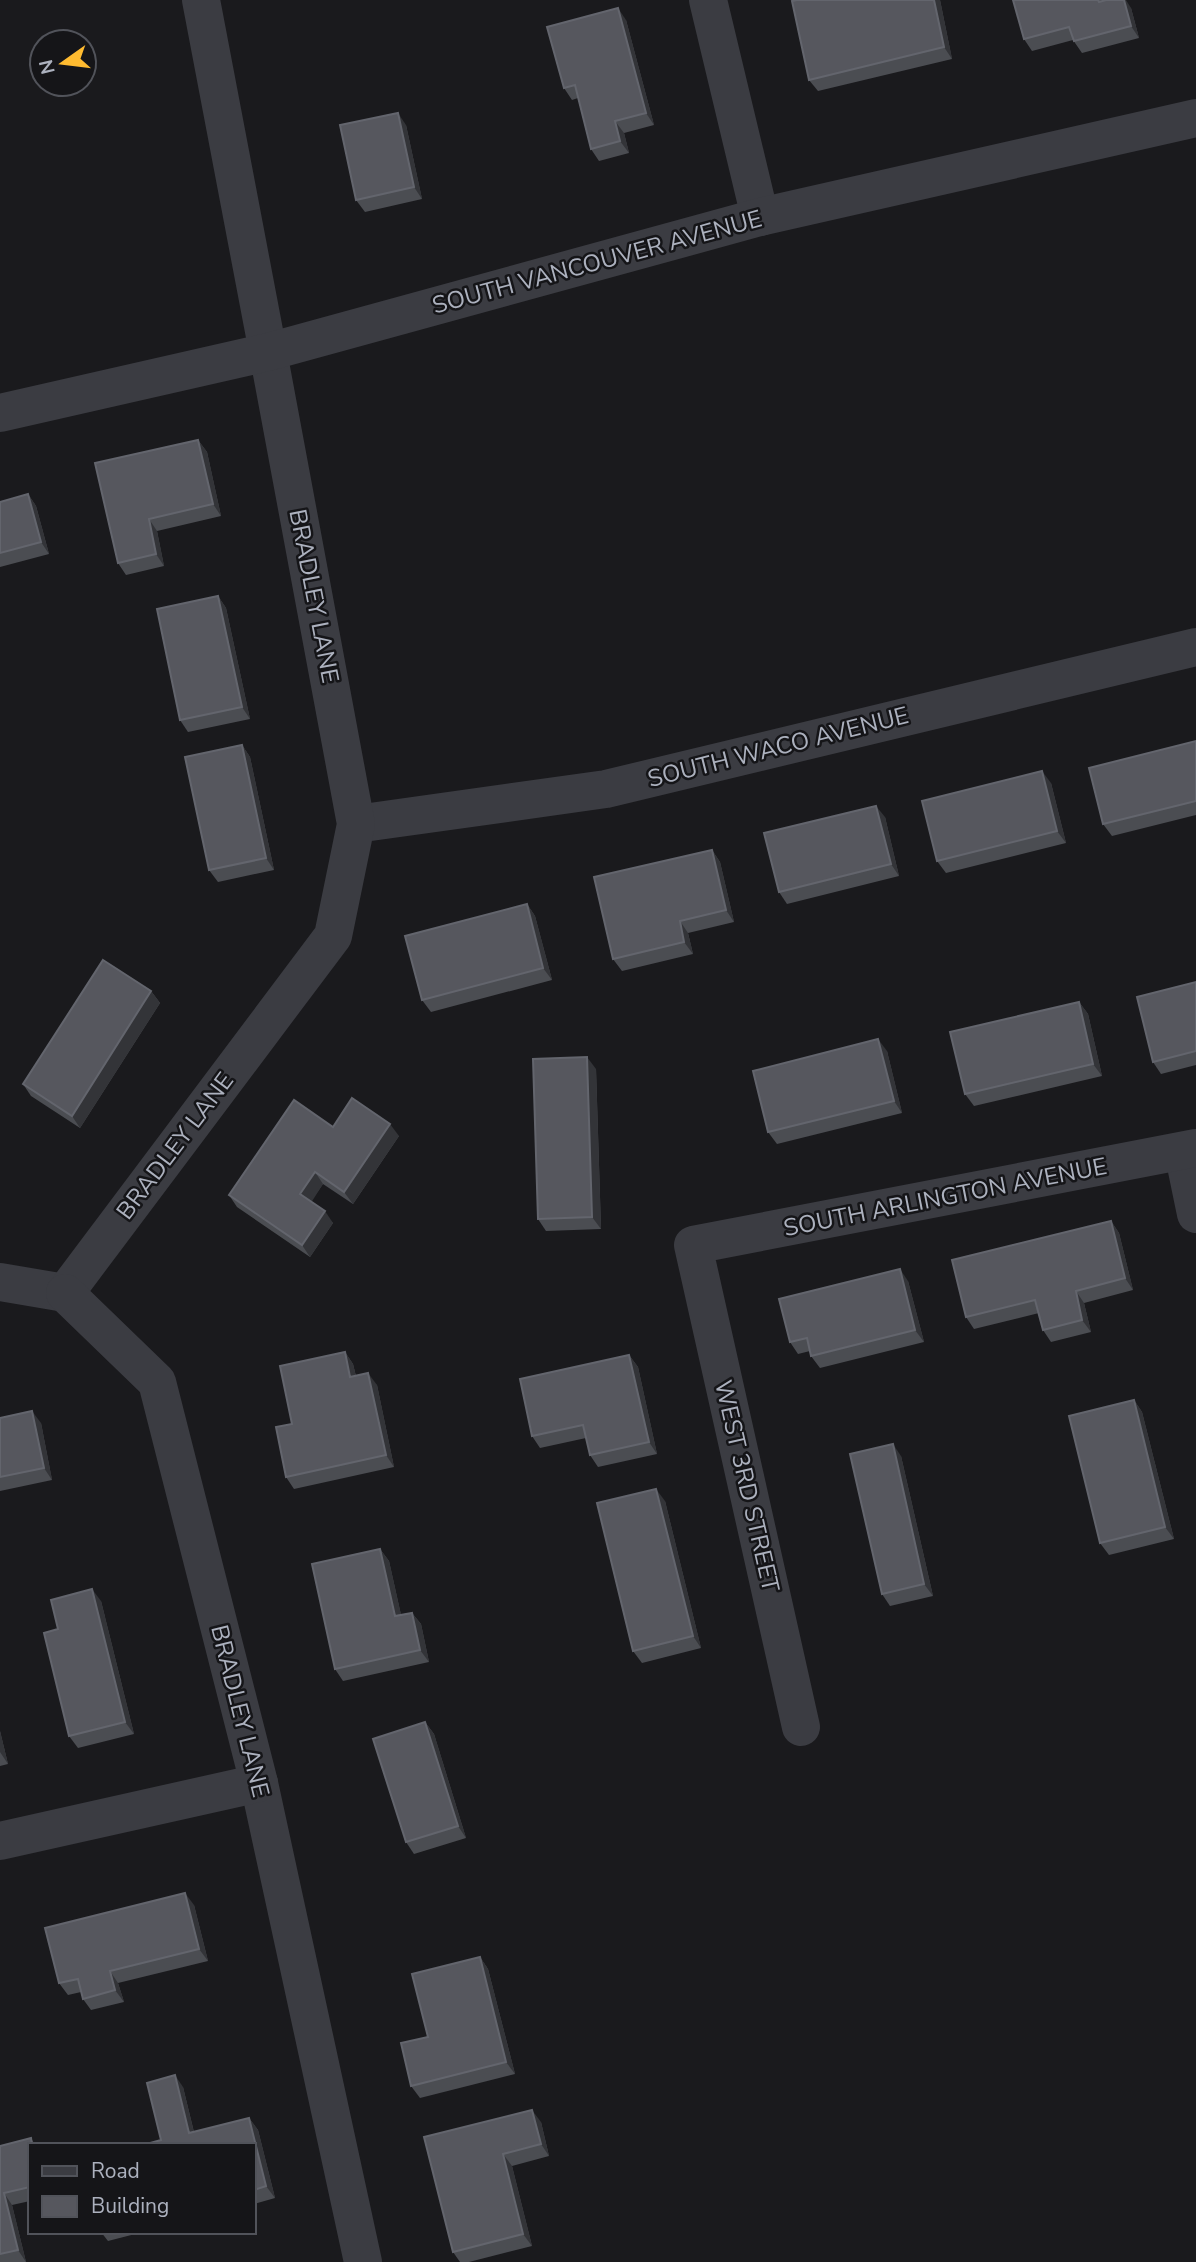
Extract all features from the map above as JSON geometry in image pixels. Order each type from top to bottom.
[{"type":"street","name":"BRADLEY LANE","points":[[201,0],[356,824],[333,936],[65,1293],[157,1382],[259,1783],[363,2262]]},
{"type":"street","points":[[708,0],[760,217]]},
{"type":"street","name":"SOUTH VANCOUVER AVENUE","points":[[0,413],[268,352],[760,217],[1196,118]]},
{"type":"street","name":"SOUTH WACO AVENUE","points":[[356,824],[606,789],[1196,647]]},
{"type":"street","points":[[1190,1149],[1196,1214]]},
{"type":"street","name":"SOUTH ARLINGTON AVENUE","points":[[693,1245],[1190,1149]]},
{"type":"street","name":"WEST 3RD STREET","points":[[693,1245],[801,1727]]},
{"type":"street","points":[[0,1282],[65,1293]]},
{"type":"street","points":[[0,1841],[259,1783]]},
{"type":"building","points":[[934,0],[944,47],[809,80],[792,1]]},
{"type":"building","points":[[1013,0],[1124,0],[1131,26],[1074,41],[1069,27],[1024,39]]},
{"type":"building","points":[[618,8],[646,113],[615,121],[620,141],[591,149],[575,85],[564,88],[547,27]]},
{"type":"building","points":[[398,113],[414,187],[356,200],[340,125]]},
{"type":"building","points":[[198,440],[213,504],[149,519],[156,554],[118,563],[95,463]]},
{"type":"building","points":[[28,494],[41,542],[0,553],[0,502]]},
{"type":"building","points":[[218,596],[242,707],[180,720],[157,609]]},
{"type":"building","points":[[1196,741],[1196,801],[1103,824],[1089,768]]},
{"type":"building","points":[[242,745],[266,858],[209,870],[185,757]]},
{"type":"building","points":[[1042,771],[1057,831],[937,861],[922,801]]},
{"type":"building","points":[[876,806],[891,864],[779,892],[764,833]]},
{"type":"building","points":[[712,850],[726,910],[680,921],[684,942],[613,959],[594,877]]},
{"type":"building","points":[[527,904],[543,968],[422,1000],[405,936]]},
{"type":"building","points":[[103,960],[151,991],[72,1116],[23,1084]]},
{"type":"building","points":[[1196,982],[1196,1051],[1153,1062],[1137,997]]},
{"type":"building","points":[[1079,1002],[1093,1064],[965,1094],[950,1032]]},
{"type":"building","points":[[878,1039],[894,1101],[768,1132],[753,1071]]},
{"type":"building","points":[[587,1057],[592,1217],[538,1219],[533,1059]]},
{"type":"building","points":[[352,1098],[390,1124],[344,1192],[315,1172],[300,1194],[325,1211],[302,1245],[229,1195],[294,1100],[333,1127]]},
{"type":"building","points":[[1111,1221],[1125,1278],[1076,1291],[1082,1320],[1043,1330],[1035,1300],[966,1317],[952,1260]]},
{"type":"building","points":[[900,1269],[915,1330],[811,1356],[807,1338],[790,1342],[779,1299]]},
{"type":"building","points":[[345,1352],[350,1377],[368,1373],[386,1455],[286,1477],[276,1427],[292,1424],[280,1366]]},
{"type":"building","points":[[629,1355],[649,1442],[590,1455],[583,1425],[532,1436],[520,1379]]},
{"type":"building","points":[[1134,1400],[1165,1527],[1100,1543],[1069,1416]]},
{"type":"building","points":[[32,1411],[44,1468],[0,1477],[0,1418]]},
{"type":"building","points":[[893,1444],[924,1584],[882,1594],[850,1454]]},
{"type":"building","points":[[656,1489],[693,1636],[633,1651],[597,1503]]},
{"type":"building","points":[[380,1549],[395,1616],[412,1613],[420,1650],[335,1669],[312,1564]]},
{"type":"building","points":[[92,1589],[125,1722],[69,1736],[44,1633],[58,1629],[51,1600]]},
{"type":"building","points":[[425,1722],[458,1826],[406,1842],[373,1739]]},
{"type":"building","points":[[185,1893],[199,1949],[110,1971],[115,1990],[83,1999],[78,1979],[59,1983],[45,1928]]},
{"type":"building","points":[[480,1957],[506,2062],[411,2086],[401,2043],[428,2037],[412,1974]]},
{"type":"building","points":[[175,2075],[189,2133],[249,2118],[255,2143],[150,2143],[161,2140],[147,2083]]},
{"type":"building","points":[[532,2110],[541,2144],[503,2154],[523,2234],[453,2252],[424,2137]]},
{"type":"building","points":[[31,2138],[32,2143],[28,2143],[28,2187],[4,2193],[18,2250],[0,2254],[0,2146]]},
{"type":"building","points":[[256,2146],[266,2186],[256,2189]]}]
